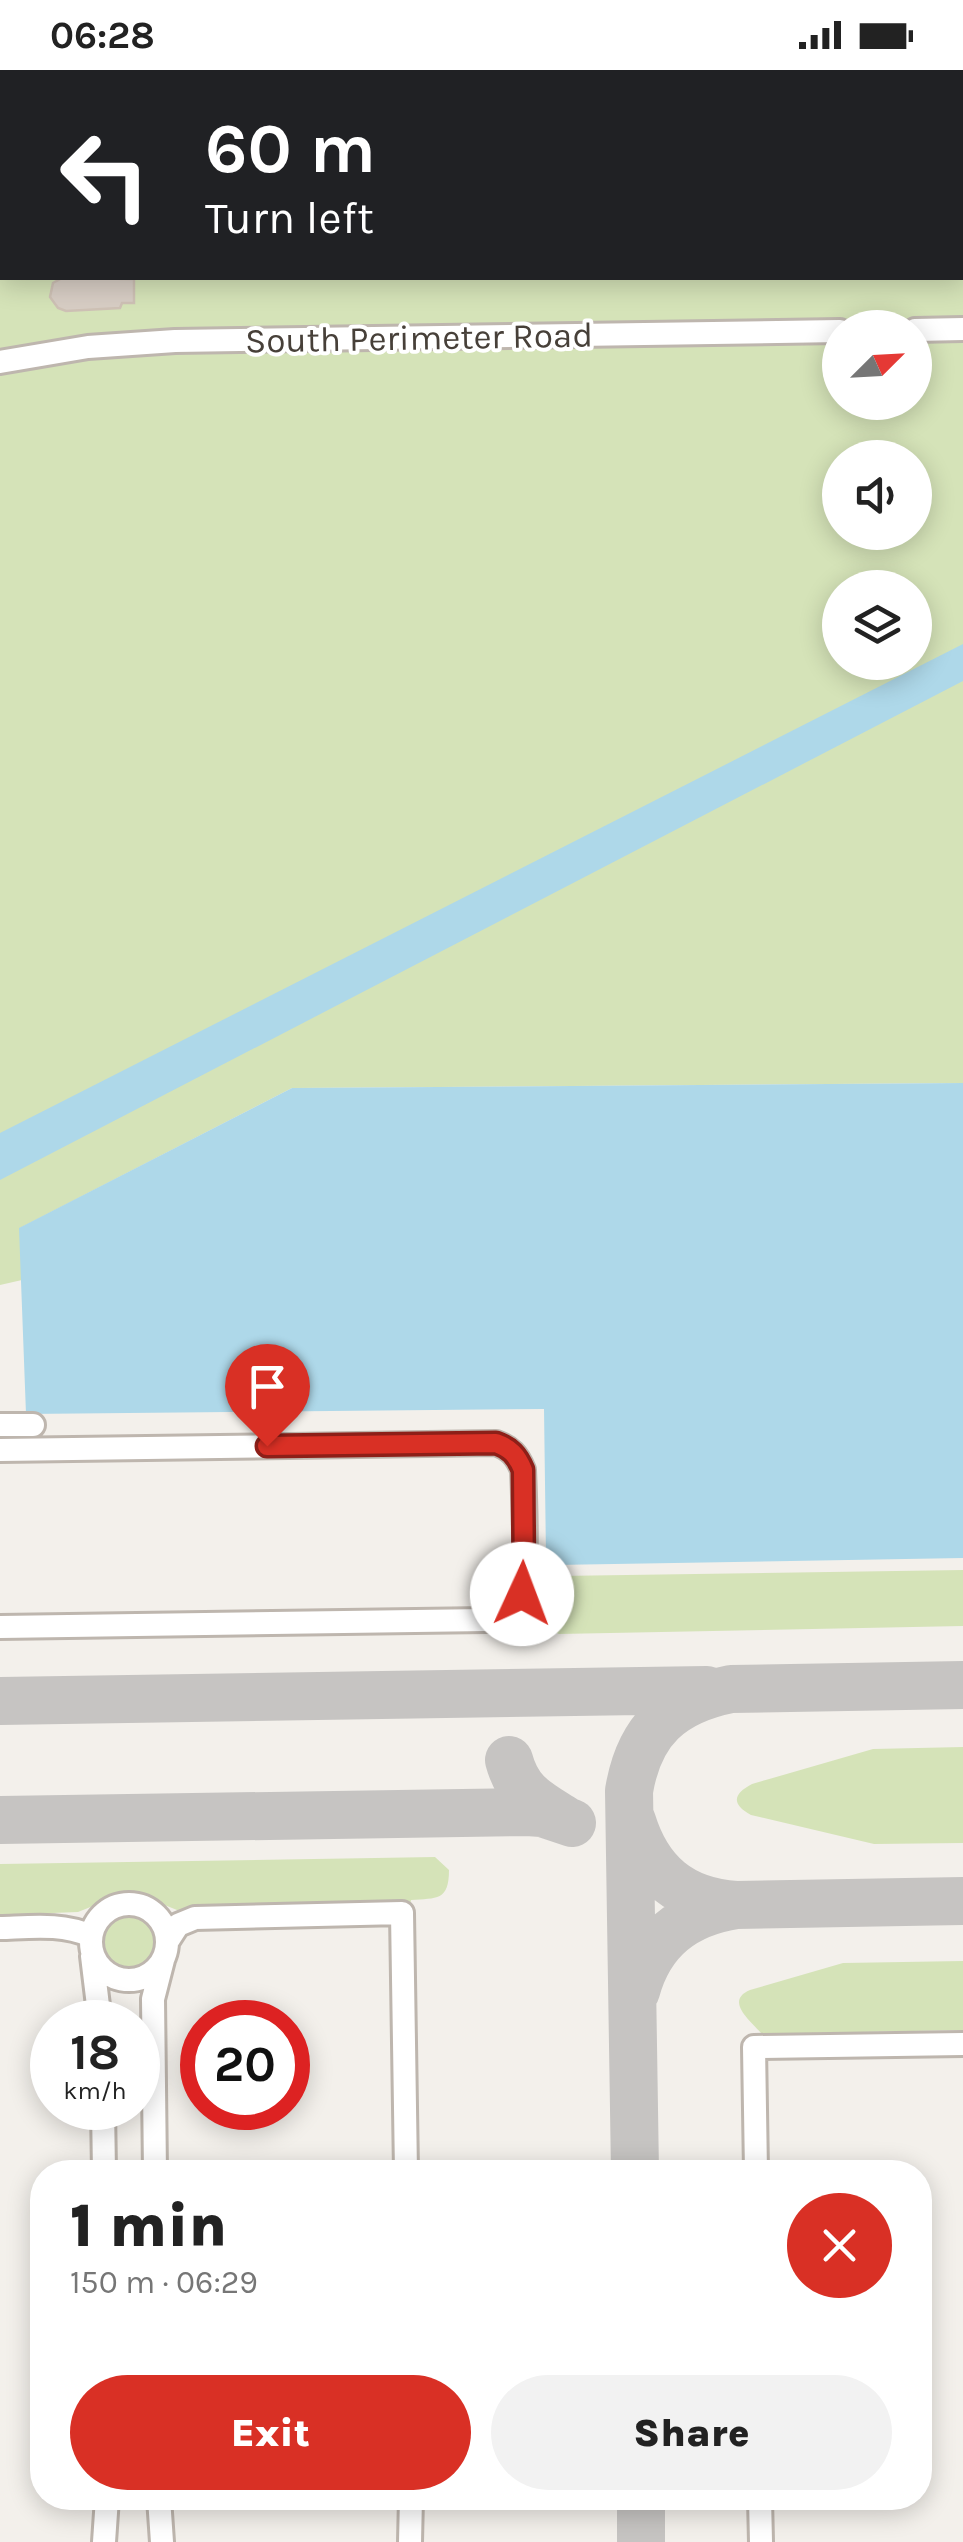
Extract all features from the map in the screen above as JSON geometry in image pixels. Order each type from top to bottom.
[{"type":"lane","points":[[932,330],[963,330]]},
{"type":"lane","name":"South Perimeter Road","points":[[0,362],[88,347],[162,342],[822,331]]},
{"type":"lane","points":[[0,1425],[32,1425]]},
{"type":"lane","points":[[0,1450],[496,1443],[514,1453],[523,1470],[524,1584],[518,1603],[511,1610],[487,1620],[0,1627]]},
{"type":"lane","points":[[97,2000],[91,1943],[96,1924],[115,1907],[140,1906],[159,1920],[165,1930],[166,1947],[152,2000],[155,2160]]},
{"type":"lane","points":[[0,1928],[61,1926],[91,1943],[96,1962],[105,1972],[129,1980],[152,1973],[178,1925],[195,1918],[402,1912],[406,2160]]},
{"type":"lane","points":[[756,2160],[754,2047],[962,2045]]},
{"type":"lane","points":[[103,2130],[104,2160]]},
{"type":"lane","points":[[104,2542],[107,2510]]},
{"type":"lane","points":[[160,2510],[162,2542]]},
{"type":"lane","points":[[410,2542],[411,2510]]},
{"type":"lane","points":[[760,2510],[761,2542]]},
{"type":"green space","points":[[0,280],[963,280],[963,1083],[292,1088],[20,1228],[22,1280],[0,1285]]},
{"type":"green space","points":[[963,1570],[963,1626],[559,1634],[542,1622],[539,1611],[539,1590],[558,1576]]},
{"type":"green space","points":[[963,1747],[963,1843],[874,1844],[751,1815],[737,1799],[752,1784],[873,1749]]},
{"type":"green space","points":[[435,1857],[449,1870],[444,1893],[411,1900],[410,1907],[182,1912],[137,1894],[123,1894],[78,1912],[0,1915],[0,1864]]},
{"type":"green space","points":[[128,1915],[148,1923],[156,1943],[148,1963],[128,1971],[108,1963],[100,1943],[108,1923]]},
{"type":"green space","points":[[963,1961],[963,2030],[762,2034],[739,2005],[750,1990],[843,1963]]},
{"type":"water","points":[[963,644],[963,681],[0,1180],[0,1133],[892,680],[932,680],[932,660]]},
{"type":"water","points":[[963,1083],[963,1558],[554,1565],[546,1557],[544,1409],[26,1414],[19,1228],[292,1088]]},
{"type":"building","points":[[134,280],[134,303],[122,303],[120,308],[66,311],[58,308],[50,297],[53,283]]},
{"type":"taxiway","points":[[635,2160],[629,1791],[650,1735],[675,1710],[731,1689],[963,1685]]},
{"type":"taxiway","points":[[0,1701],[707,1690]]},
{"type":"taxiway","points":[[509,1760],[523,1789],[565,1820]]},
{"type":"taxiway","points":[[0,1820],[527,1812],[572,1823]]},
{"type":"taxiway","points":[[632,1821],[657,1869],[669,1881],[699,1898],[736,1905],[963,1901]]},
{"type":"taxiway","points":[[636,1991],[650,1957],[672,1932],[701,1914],[736,1905]]},
{"type":"taxiway","points":[[641,2510],[641,2542]]},
{"type":"route","points":[[267,1446],[506,1446],[523,1470],[522,1594]]}]
